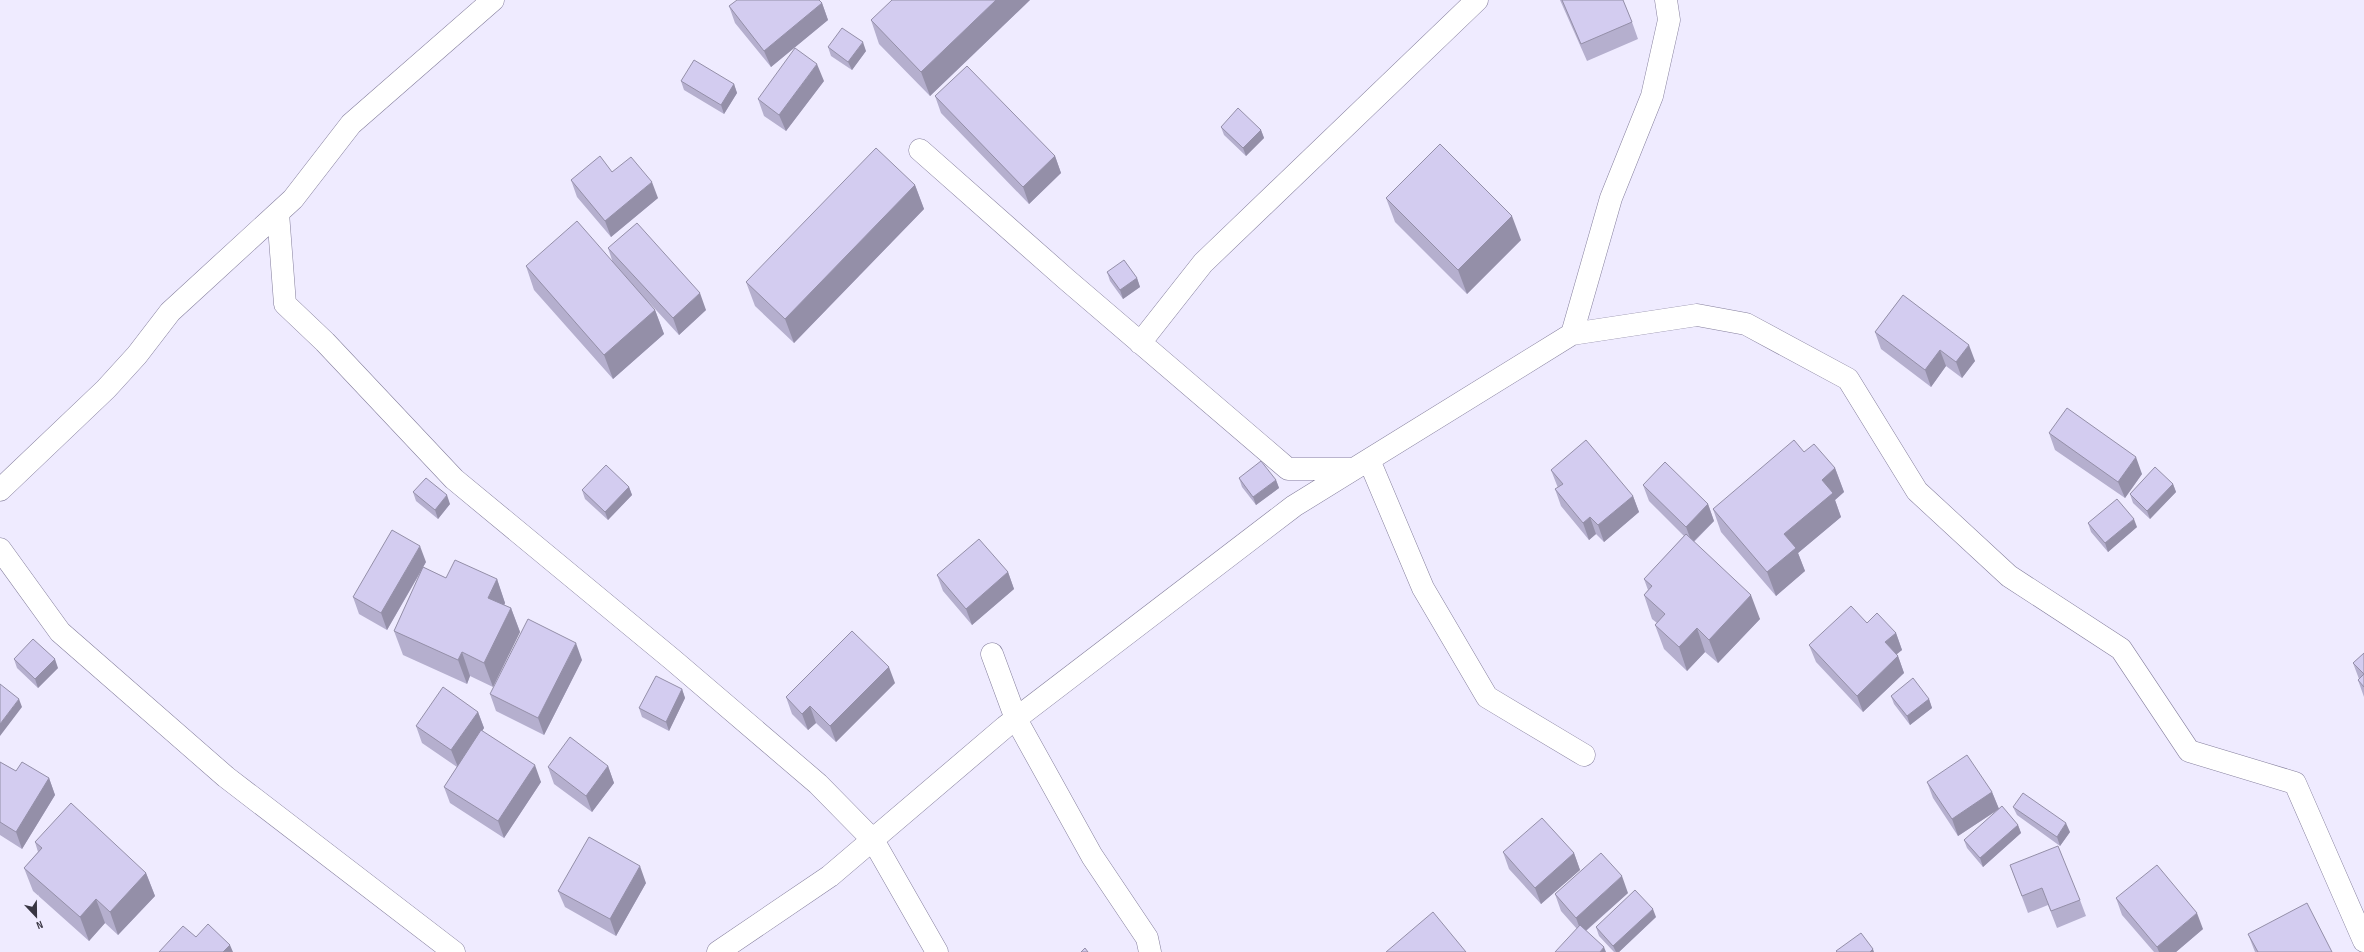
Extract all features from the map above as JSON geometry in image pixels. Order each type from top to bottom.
[{"type":"street","points":[[0,490],[138,355],[170,312],[293,199],[351,124],[493,0]]},
{"type":"street","points":[[1140,343],[1203,263],[1477,0]]},
{"type":"street","points":[[1572,334],[1611,198],[1652,96],[1669,20],[1666,0]]},
{"type":"street","points":[[920,150],[1140,343],[1288,469],[1361,465]]},
{"type":"street","points":[[278,213],[285,304],[325,342],[454,479],[674,660],[818,784],[873,840],[936,952]]},
{"type":"street","points":[[718,952],[739,946],[830,876],[1016,719],[1294,506],[1572,334],[1697,315],[1746,324],[1848,379],[1917,491],[2009,576],[2121,649],[2189,751],[2295,783],[2364,941]]},
{"type":"street","points":[[1361,465],[1423,588],[1487,697],[1584,755]]},
{"type":"street","points":[[0,549],[60,632],[226,777],[454,952]]},
{"type":"street","points":[[992,654],[1016,719],[1092,856],[1147,938],[1150,952]]},
{"type":"building","points":[[737,0],[819,0],[822,3],[764,51],[729,6]]},
{"type":"building","points":[[892,0],[996,0],[921,72],[871,20]]},
{"type":"building","points":[[1562,0],[1623,0],[1632,22],[1581,44]]},
{"type":"building","points":[[842,28],[863,42],[848,62],[828,47]]},
{"type":"building","points":[[795,48],[817,64],[779,115],[758,99]]},
{"type":"building","points":[[694,60],[734,84],[721,105],[681,81]]},
{"type":"building","points":[[967,66],[1055,156],[1023,187],[935,96]]},
{"type":"building","points":[[1238,108],[1261,130],[1243,148],[1221,127]]},
{"type":"building","points":[[1440,144],[1512,216],[1458,270],[1386,198]]},
{"type":"building","points":[[876,148],[915,185],[785,319],[746,282]]},
{"type":"building","points":[[600,156],[612,172],[631,157],[652,182],[605,221],[571,180]]},
{"type":"building","points":[[577,221],[655,310],[604,355],[526,266]]},
{"type":"building","points":[[637,223],[700,293],[673,318],[608,248]]},
{"type":"building","points":[[1124,260],[1137,278],[1120,290],[1107,272]]},
{"type":"building","points":[[1903,295],[1969,345],[1956,362],[1940,350],[1925,370],[1875,332]]},
{"type":"building","points":[[2067,408],[2136,457],[2118,482],[2049,433]]},
{"type":"building","points":[[1586,440],[1633,496],[1598,525],[1590,517],[1583,523],[1555,489],[1563,484],[1551,470]]},
{"type":"building","points":[[1794,440],[1804,452],[1814,444],[1835,468],[1822,480],[1833,493],[1784,534],[1796,548],[1767,572],[1713,509]]},
{"type":"building","points":[[1261,461],[1276,480],[1253,497],[1239,478]]},
{"type":"building","points":[[1665,462],[1708,504],[1686,527],[1643,485]]},
{"type":"building","points":[[606,465],[629,487],[605,512],[582,490]]},
{"type":"building","points":[[2155,467],[2173,484],[2147,511],[2130,494]]},
{"type":"building","points":[[426,478],[447,495],[435,510],[413,492]]},
{"type":"building","points":[[2117,499],[2134,519],[2105,543],[2088,523]]},
{"type":"building","points":[[392,530],[420,546],[381,613],[353,597]]},
{"type":"building","points":[[1686,534],[1751,595],[1709,640],[1697,628],[1679,647],[1655,625],[1665,614],[1644,595],[1652,586],[1644,579]]},
{"type":"building","points":[[979,539],[1008,572],[966,609],[937,575]]},
{"type":"building","points":[[455,560],[497,579],[488,598],[511,608],[484,663],[462,652],[458,660],[394,631],[423,567],[446,578]]},
{"type":"building","points":[[1851,606],[1867,623],[1877,613],[1896,633],[1885,642],[1898,656],[1857,696],[1809,645]]},
{"type":"building","points":[[528,619],[576,643],[538,718],[490,694]]},
{"type":"building","points":[[852,631],[889,667],[830,726],[810,706],[802,714],[786,697]]},
{"type":"building","points":[[33,639],[55,659],[35,679],[14,659]]},
{"type":"building","points":[[2364,653],[2364,674],[2353,663]]},
{"type":"building","points":[[2364,674],[2364,687],[2358,680]]},
{"type":"building","points":[[656,676],[682,689],[666,722],[639,708]]},
{"type":"building","points":[[1913,678],[1929,699],[1907,716],[1891,696]]},
{"type":"building","points":[[0,684],[19,699],[0,724]]},
{"type":"building","points":[[443,687],[478,712],[451,750],[416,726]]},
{"type":"building","points":[[481,730],[535,765],[498,821],[444,787]]},
{"type":"building","points":[[570,737],[608,766],[586,796],[548,767]]},
{"type":"building","points":[[1967,755],[1992,792],[1952,819],[1927,782]]},
{"type":"building","points":[[0,762],[16,771],[22,762],[49,778],[16,832],[0,822]]},
{"type":"building","points":[[2023,793],[2066,823],[2057,837],[2013,807]]},
{"type":"building","points":[[71,803],[146,873],[110,912],[96,899],[80,917],[24,868],[42,848],[35,842]]},
{"type":"building","points":[[2002,806],[2018,825],[1980,858],[1964,840]]},
{"type":"building","points":[[1542,818],[1574,853],[1535,888],[1503,852]]},
{"type":"building","points":[[589,837],[640,866],[610,919],[558,891]]},
{"type":"building","points":[[2058,846],[2080,900],[2051,911],[2042,888],[2022,896],[2010,865]]},
{"type":"building","points":[[1601,853],[1622,876],[1576,918],[1555,894]]},
{"type":"building","points":[[2157,865],[2197,913],[2157,947],[2116,898]]},
{"type":"building","points":[[1635,890],[1653,909],[1613,946],[1596,927]]},
{"type":"building","points":[[2307,903],[2332,952],[2258,952],[2248,934]]},
{"type":"building","points":[[1433,912],[1466,952],[1386,952]]},
{"type":"building","points":[[208,924],[230,945],[223,952],[159,952],[183,926],[196,937]]},
{"type":"building","points":[[1580,925],[1604,947],[1600,952],[1555,952]]},
{"type":"building","points":[[1861,933],[1873,949],[1870,952],[1836,951]]},
{"type":"building","points":[[1085,948],[1088,952],[1081,952]]}]
